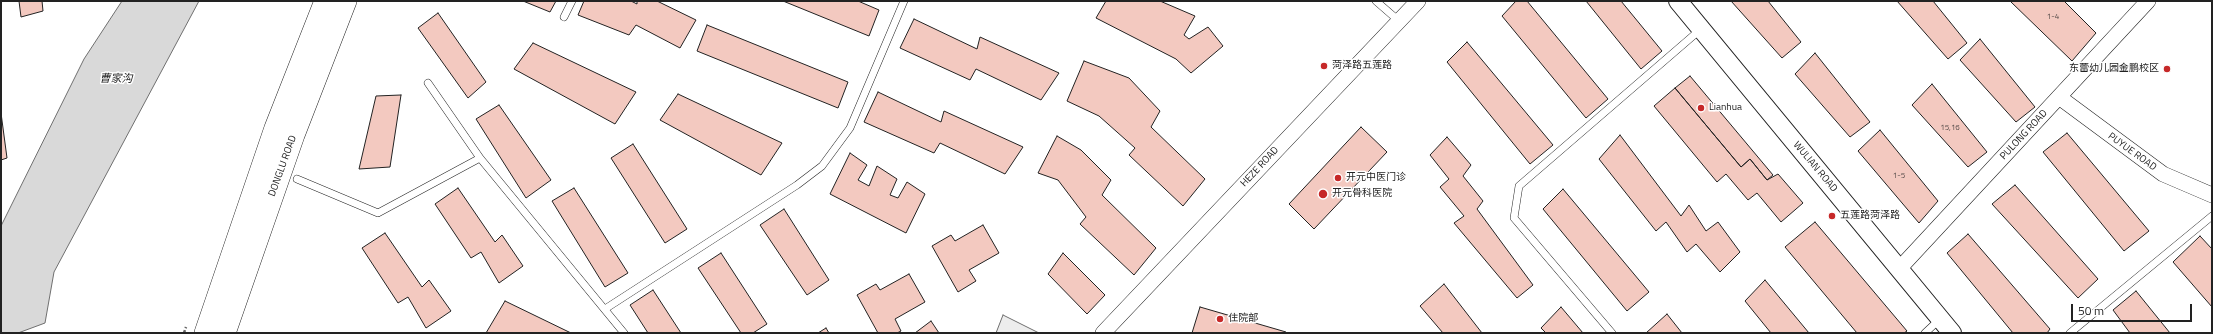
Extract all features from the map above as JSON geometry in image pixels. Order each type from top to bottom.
[{"type":"main road","name":"DONGLU ROAD","points":[[204,333],[275,128],[325,1]]},
{"type":"main road","name":"DONGLU ROAD","points":[[225,333],[294,135],[346,1]]},
{"type":"street","name":"HEZE ROAD","points":[[1103,333],[1418,1]]},
{"type":"street","name":"WULIAN ROAD","points":[[1678,1],[1952,333]]},
{"type":"street","name":"PULONG ROAD","points":[[1899,269],[2148,1]]},
{"type":"street","name":"PUYUE ROAD","points":[[2059,97],[2163,174],[2212,195]]},
{"type":"lane","points":[[564,17],[572,1]]},
{"type":"lane","points":[[604,309],[797,185],[822,166],[850,128],[904,1]]},
{"type":"lane","points":[[1376,1],[1399,21]]},
{"type":"lane","points":[[1612,333],[1514,218],[1519,186],[1701,29]]},
{"type":"lane","points":[[428,83],[480,158],[624,333]]},
{"type":"lane","points":[[297,178],[378,213],[480,158]]},
{"type":"lane","points":[[2070,333],[2212,216]]},
{"type":"lane","points":[[1925,333],[1940,319]]},
{"type":"shaded area","points":[[1003,315],[1039,333],[996,333]]},
{"type":"water","name":"曹家沟","points":[[122,1],[199,1],[54,272],[45,323],[18,333],[1,333],[1,226],[84,59]]},
{"type":"building","points":[[19,1],[42,1],[43,11],[21,17]]},
{"type":"building","points":[[523,1],[556,1],[550,12]]},
{"type":"building","points":[[584,1],[631,1],[637,4],[637,1],[657,1],[696,20],[680,48],[636,25],[629,35],[578,15]]},
{"type":"building","points":[[783,1],[858,1],[879,10],[869,36]]},
{"type":"building","points":[[1106,1],[1160,1],[1195,16],[1184,35],[1189,39],[1208,27],[1223,46],[1191,73],[1176,59],[1096,18]]},
{"type":"building","points":[[1516,1],[1527,1],[1608,99],[1586,118],[1502,16]]},
{"type":"building","points":[[1586,1],[1621,1],[1662,51],[1641,69]]},
{"type":"building","points":[[1731,1],[1768,1],[1801,42],[1782,58]]},
{"type":"building","points":[[1897,1],[1933,1],[1967,43],[1948,59]]},
{"type":"building","points":[[2010,1],[2064,1],[2096,33],[2072,61]]},
{"type":"building","points":[[438,13],[486,82],[468,98],[418,28]]},
{"type":"building","points":[[914,19],[977,49],[980,37],[1059,73],[1041,100],[976,69],[970,80],[900,48]]},
{"type":"building","points":[[707,25],[848,82],[838,108],[697,51]]},
{"type":"building","points":[[1980,39],[2035,107],[2016,122],[1960,60]]},
{"type":"building","points":[[1467,42],[1553,145],[1530,164],[1447,62]]},
{"type":"building","points":[[533,43],[636,92],[615,124],[514,69]]},
{"type":"building","points":[[1815,53],[1870,122],[1850,137],[1795,74]]},
{"type":"building","points":[[1084,61],[1129,78],[1160,111],[1151,127],[1205,179],[1183,206],[1129,155],[1135,148],[1099,116],[1067,101]]},
{"type":"building","points":[[1690,76],[1773,175],[1767,180],[1750,159],[1741,167],[1675,88]]},
{"type":"building","points":[[1932,84],[1987,152],[1968,167],[1912,105]]},
{"type":"building","points":[[1675,88],[1741,167],[1750,159],[1767,180],[1778,174],[1803,203],[1781,222],[1757,193],[1748,200],[1726,174],[1717,182],[1654,106]]},
{"type":"building","points":[[878,92],[941,122],[944,111],[1023,147],[1005,174],[940,143],[934,153],[864,122]]},
{"type":"building","points":[[678,94],[782,143],[761,175],[660,120]]},
{"type":"building","points":[[401,95],[390,167],[359,169],[376,96]]},
{"type":"building","points":[[499,105],[551,180],[526,198],[476,119]]},
{"type":"building","points":[[1,113],[7,158],[1,160]]},
{"type":"building","name":"开元中医门诊","points":[[1361,127],[1387,152],[1314,229],[1289,204]]},
{"type":"building","points":[[1880,130],[1938,201],[1919,223],[1858,151]]},
{"type":"building","points":[[2067,133],[2149,231],[2124,251],[2043,152]]},
{"type":"building","points":[[1620,135],[1681,216],[1689,205],[1706,231],[1718,222],[1740,252],[1720,272],[1696,244],[1687,252],[1666,222],[1656,231],[1599,159]]},
{"type":"building","points":[[1057,136],[1081,150],[1111,180],[1102,195],[1156,248],[1134,275],[1080,224],[1086,217],[1058,180],[1038,173]]},
{"type":"building","points":[[1447,137],[1471,165],[1463,176],[1483,201],[1477,209],[1533,285],[1517,298],[1454,223],[1464,216],[1440,187],[1449,179],[1430,155]]},
{"type":"building","points":[[633,144],[687,229],[665,243],[611,158]]},
{"type":"building","points":[[850,153],[867,165],[858,180],[869,186],[877,166],[897,179],[890,195],[898,198],[907,182],[925,194],[906,233],[830,194]]},
{"type":"building","points":[[2015,185],[2098,279],[2078,298],[1992,204]]},
{"type":"building","points":[[458,188],[495,242],[502,235],[523,266],[499,283],[481,252],[471,258],[435,204]]},
{"type":"building","points":[[574,188],[628,273],[605,287],[552,201]]},
{"type":"building","points":[[1563,189],[1649,292],[1627,311],[1543,209]]},
{"type":"building","points":[[784,209],[829,280],[807,295],[760,225]]},
{"type":"building","points":[[1815,222],[1907,331],[1904,333],[1857,333],[1785,247]]},
{"type":"building","points":[[983,225],[999,253],[969,270],[976,281],[958,292],[932,246],[951,235],[955,241]]},
{"type":"building","points":[[385,233],[422,287],[429,280],[451,311],[426,328],[408,297],[398,303],[362,248]]},
{"type":"building","points":[[1968,234],[2050,329],[2047,333],[2013,333],[1947,253]]},
{"type":"building","points":[[2200,236],[2212,249],[2212,307],[2173,262]]},
{"type":"building","points":[[721,253],[767,324],[753,333],[741,333],[698,268]]},
{"type":"building","points":[[1063,253],[1105,295],[1087,314],[1048,274]]},
{"type":"building","points":[[909,274],[925,302],[895,319],[901,331],[897,333],[878,333],[857,295],[876,284],[880,290]]},
{"type":"building","points":[[1765,280],[1809,333],[1771,333],[1745,301]]},
{"type":"building","points":[[1444,284],[1482,333],[1443,333],[1420,306]]},
{"type":"building","points":[[653,290],[681,333],[648,333],[630,305]]},
{"type":"building","points":[[2136,291],[2170,333],[2130,333],[2113,310]]},
{"type":"building","points":[[505,301],[571,333],[486,333]]},
{"type":"building","name":"住院部","points":[[1200,307],[1286,332],[1287,333],[1192,333]]},
{"type":"building","points":[[1561,307],[1583,333],[1546,333],[1541,328]]},
{"type":"building","points":[[1667,314],[1682,333],[1646,333]]},
{"type":"building","points":[[931,321],[939,333],[915,333]]},
{"type":"building","points":[[826,328],[829,333],[818,333]]},
{"type":"place","name":"菏泽路五莲路","points":[[1324,66]]},
{"type":"place","name":"东蕾幼儿园金鹏校区","points":[[2167,69]]},
{"type":"place","name":"Lianhua","points":[[1701,108]]},
{"type":"place","name":"开元中医门诊","points":[[1338,178]]},
{"type":"place","name":"开元骨科医院","points":[[1323,194]]},
{"type":"place","name":"五莲路菏泽路","points":[[1832,216]]},
{"type":"place","name":"住院部","points":[[1220,319]]}]
